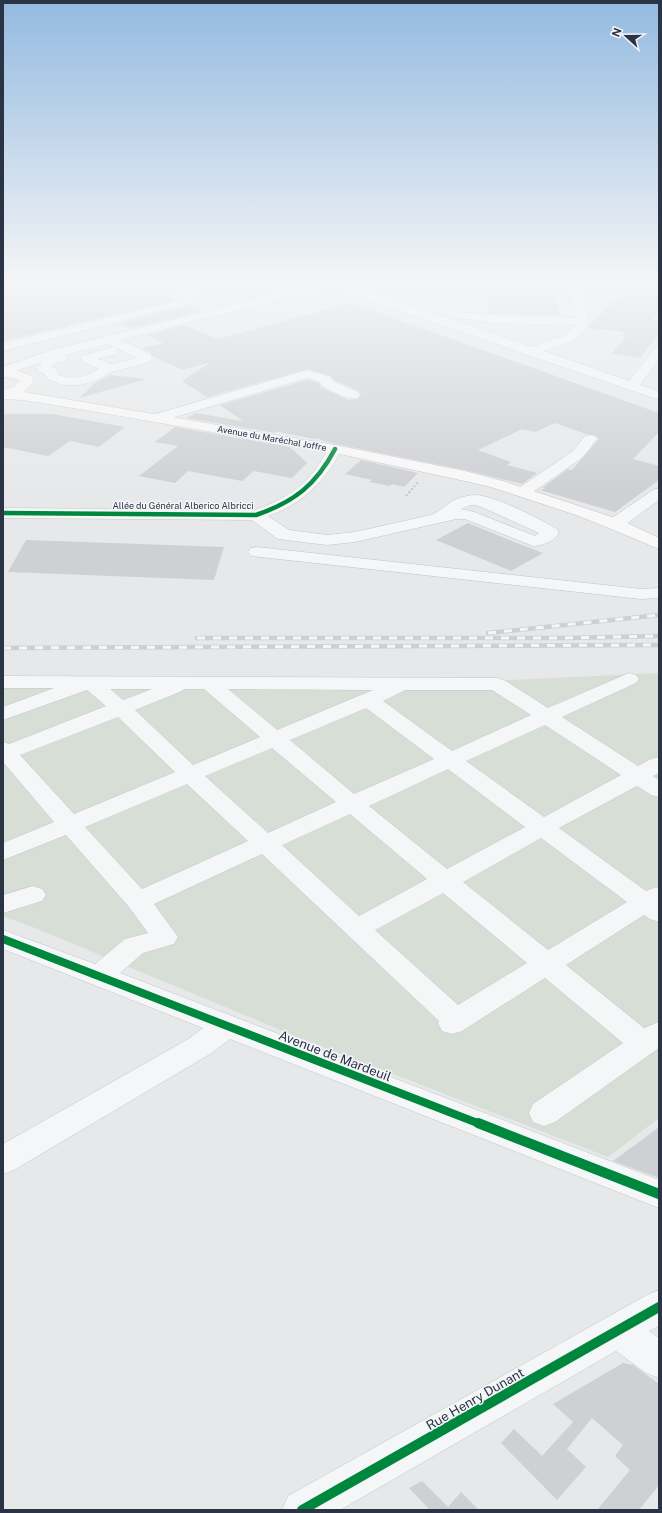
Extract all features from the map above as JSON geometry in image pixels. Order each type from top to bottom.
[{"type":"main road","name":"Avenue du Maréchal Joffre","points":[[3,372],[24,381],[44,395],[86,406]]},
{"type":"main road","points":[[3,394],[14,392],[24,381]]},
{"type":"main road","name":"Avenue du Maréchal Joffre","points":[[3,394],[86,406],[336,449],[491,482],[615,524],[659,544]]},
{"type":"main road","name":"Avenue du Maréchal Joffre","points":[[550,502],[571,514],[659,552]]},
{"type":"street","points":[[3,372],[42,357],[68,351]]},
{"type":"street","points":[[113,351],[87,358],[66,357],[50,361],[43,368],[67,379],[68,381],[80,380],[96,376],[109,368],[146,359],[146,357],[133,351]]},
{"type":"street","points":[[532,351],[659,396]]},
{"type":"street","points":[[632,386],[659,351]]},
{"type":"street","points":[[24,381],[27,368],[42,357]]},
{"type":"street","points":[[87,358],[109,368]]},
{"type":"street","points":[[157,418],[307,374],[326,380],[327,383],[354,395]]},
{"type":"street","points":[[523,492],[578,454],[590,439]]},
{"type":"street","name":"Allée du Général Alberico Albricci","points":[[3,513],[256,515],[275,510],[293,500],[316,479],[336,449]]},
{"type":"street","points":[[491,482],[487,489],[488,494],[561,525]]},
{"type":"street","points":[[615,524],[659,493]]},
{"type":"street","points":[[256,515],[284,535],[321,540],[355,536],[436,519],[446,515],[458,514],[468,515],[532,541],[538,541],[550,533],[477,500],[463,502],[451,508],[446,515]]},
{"type":"street","points":[[311,558],[321,540]]},
{"type":"street","points":[[257,552],[492,579],[645,594],[659,593]]},
{"type":"street","points":[[138,901],[629,679]]},
{"type":"street","points":[[3,682],[497,684],[659,790]]},
{"type":"street","points":[[90,682],[122,708],[190,774],[358,928],[454,1022],[547,964],[654,903],[542,828],[368,700]]},
{"type":"street","points":[[3,714],[90,682]]},
{"type":"street","points":[[99,976],[134,946],[165,937],[138,901],[71,824],[4,752],[122,708],[198,683]]},
{"type":"street","points":[[198,683],[274,739],[547,964],[652,1039],[544,1113]]},
{"type":"street","points":[[3,852],[368,700],[402,684]]},
{"type":"street","points":[[358,928],[659,764]]},
{"type":"street","points":[[3,904],[33,895]]},
{"type":"street","name":"Avenue de Mardeuil","points":[[3,939],[659,1194]]},
{"type":"street","points":[[3,1160],[200,1046],[228,1026]]},
{"type":"street","name":"Rue Henry Dunant","points":[[302,1510],[659,1307]]},
{"type":"street","points":[[619,1331],[659,1360]]},
{"type":"path","points":[[406,496],[430,469]]},
{"type":"shaded area","points":[[659,673],[659,1118],[608,1157],[300,1038],[3,916],[3,678],[226,677],[510,680]]},
{"type":"building","points":[[147,351],[484,351],[659,413],[659,432],[633,459],[659,466],[659,480],[615,512],[540,490],[546,489],[542,488],[568,469],[572,470],[599,439],[595,435],[586,434],[555,423],[535,432],[522,429],[478,450],[511,462],[507,465],[537,473],[522,484],[465,470],[326,442],[318,438],[315,439],[187,418],[195,413],[243,421],[220,405],[307,380],[319,383],[321,387],[348,400],[358,399],[361,394],[359,391],[334,380],[331,376],[307,369],[207,397],[182,381],[211,362],[183,370],[152,356],[151,353]]},
{"type":"building","points":[[614,351],[646,351],[640,358],[612,353]]},
{"type":"building","points":[[110,375],[147,379],[79,398],[96,382]]},
{"type":"building","points":[[3,414],[52,414],[125,427],[99,447],[70,441],[48,456],[3,447]]},
{"type":"building","points":[[175,427],[290,447],[307,463],[292,478],[254,471],[242,481],[188,471],[175,483],[139,476],[178,446],[155,442]]},
{"type":"building","points":[[361,460],[418,473],[404,487],[392,484],[390,486],[369,482],[372,480],[345,474]]},
{"type":"building","points":[[468,523],[543,553],[511,571],[436,540]]},
{"type":"building","points":[[26,540],[224,547],[214,580],[8,572]]},
{"type":"building","points":[[659,1127],[659,1178],[613,1161],[643,1139]]},
{"type":"building","points":[[623,1363],[633,1365],[659,1384],[659,1485],[639,1510],[597,1510],[630,1470],[615,1456],[623,1445],[592,1418],[567,1449],[586,1467],[557,1500],[501,1443],[514,1429],[542,1456],[573,1422],[553,1404]]},
{"type":"building","points":[[422,1481],[448,1507],[461,1492],[479,1510],[430,1510],[409,1488]]},
{"type":"railway","points":[[488,633],[659,615]]},
{"type":"railway","points":[[197,638],[566,638],[659,636]]},
{"type":"railway","points":[[3,648],[659,645]]},
{"type":"cycle path","points":[[3,513],[256,515],[282,505],[303,491],[321,473],[335,449]]},
{"type":"cycle path","points":[[3,939],[659,1194]]},
{"type":"cycle path","points":[[302,1510],[659,1307]]}]
